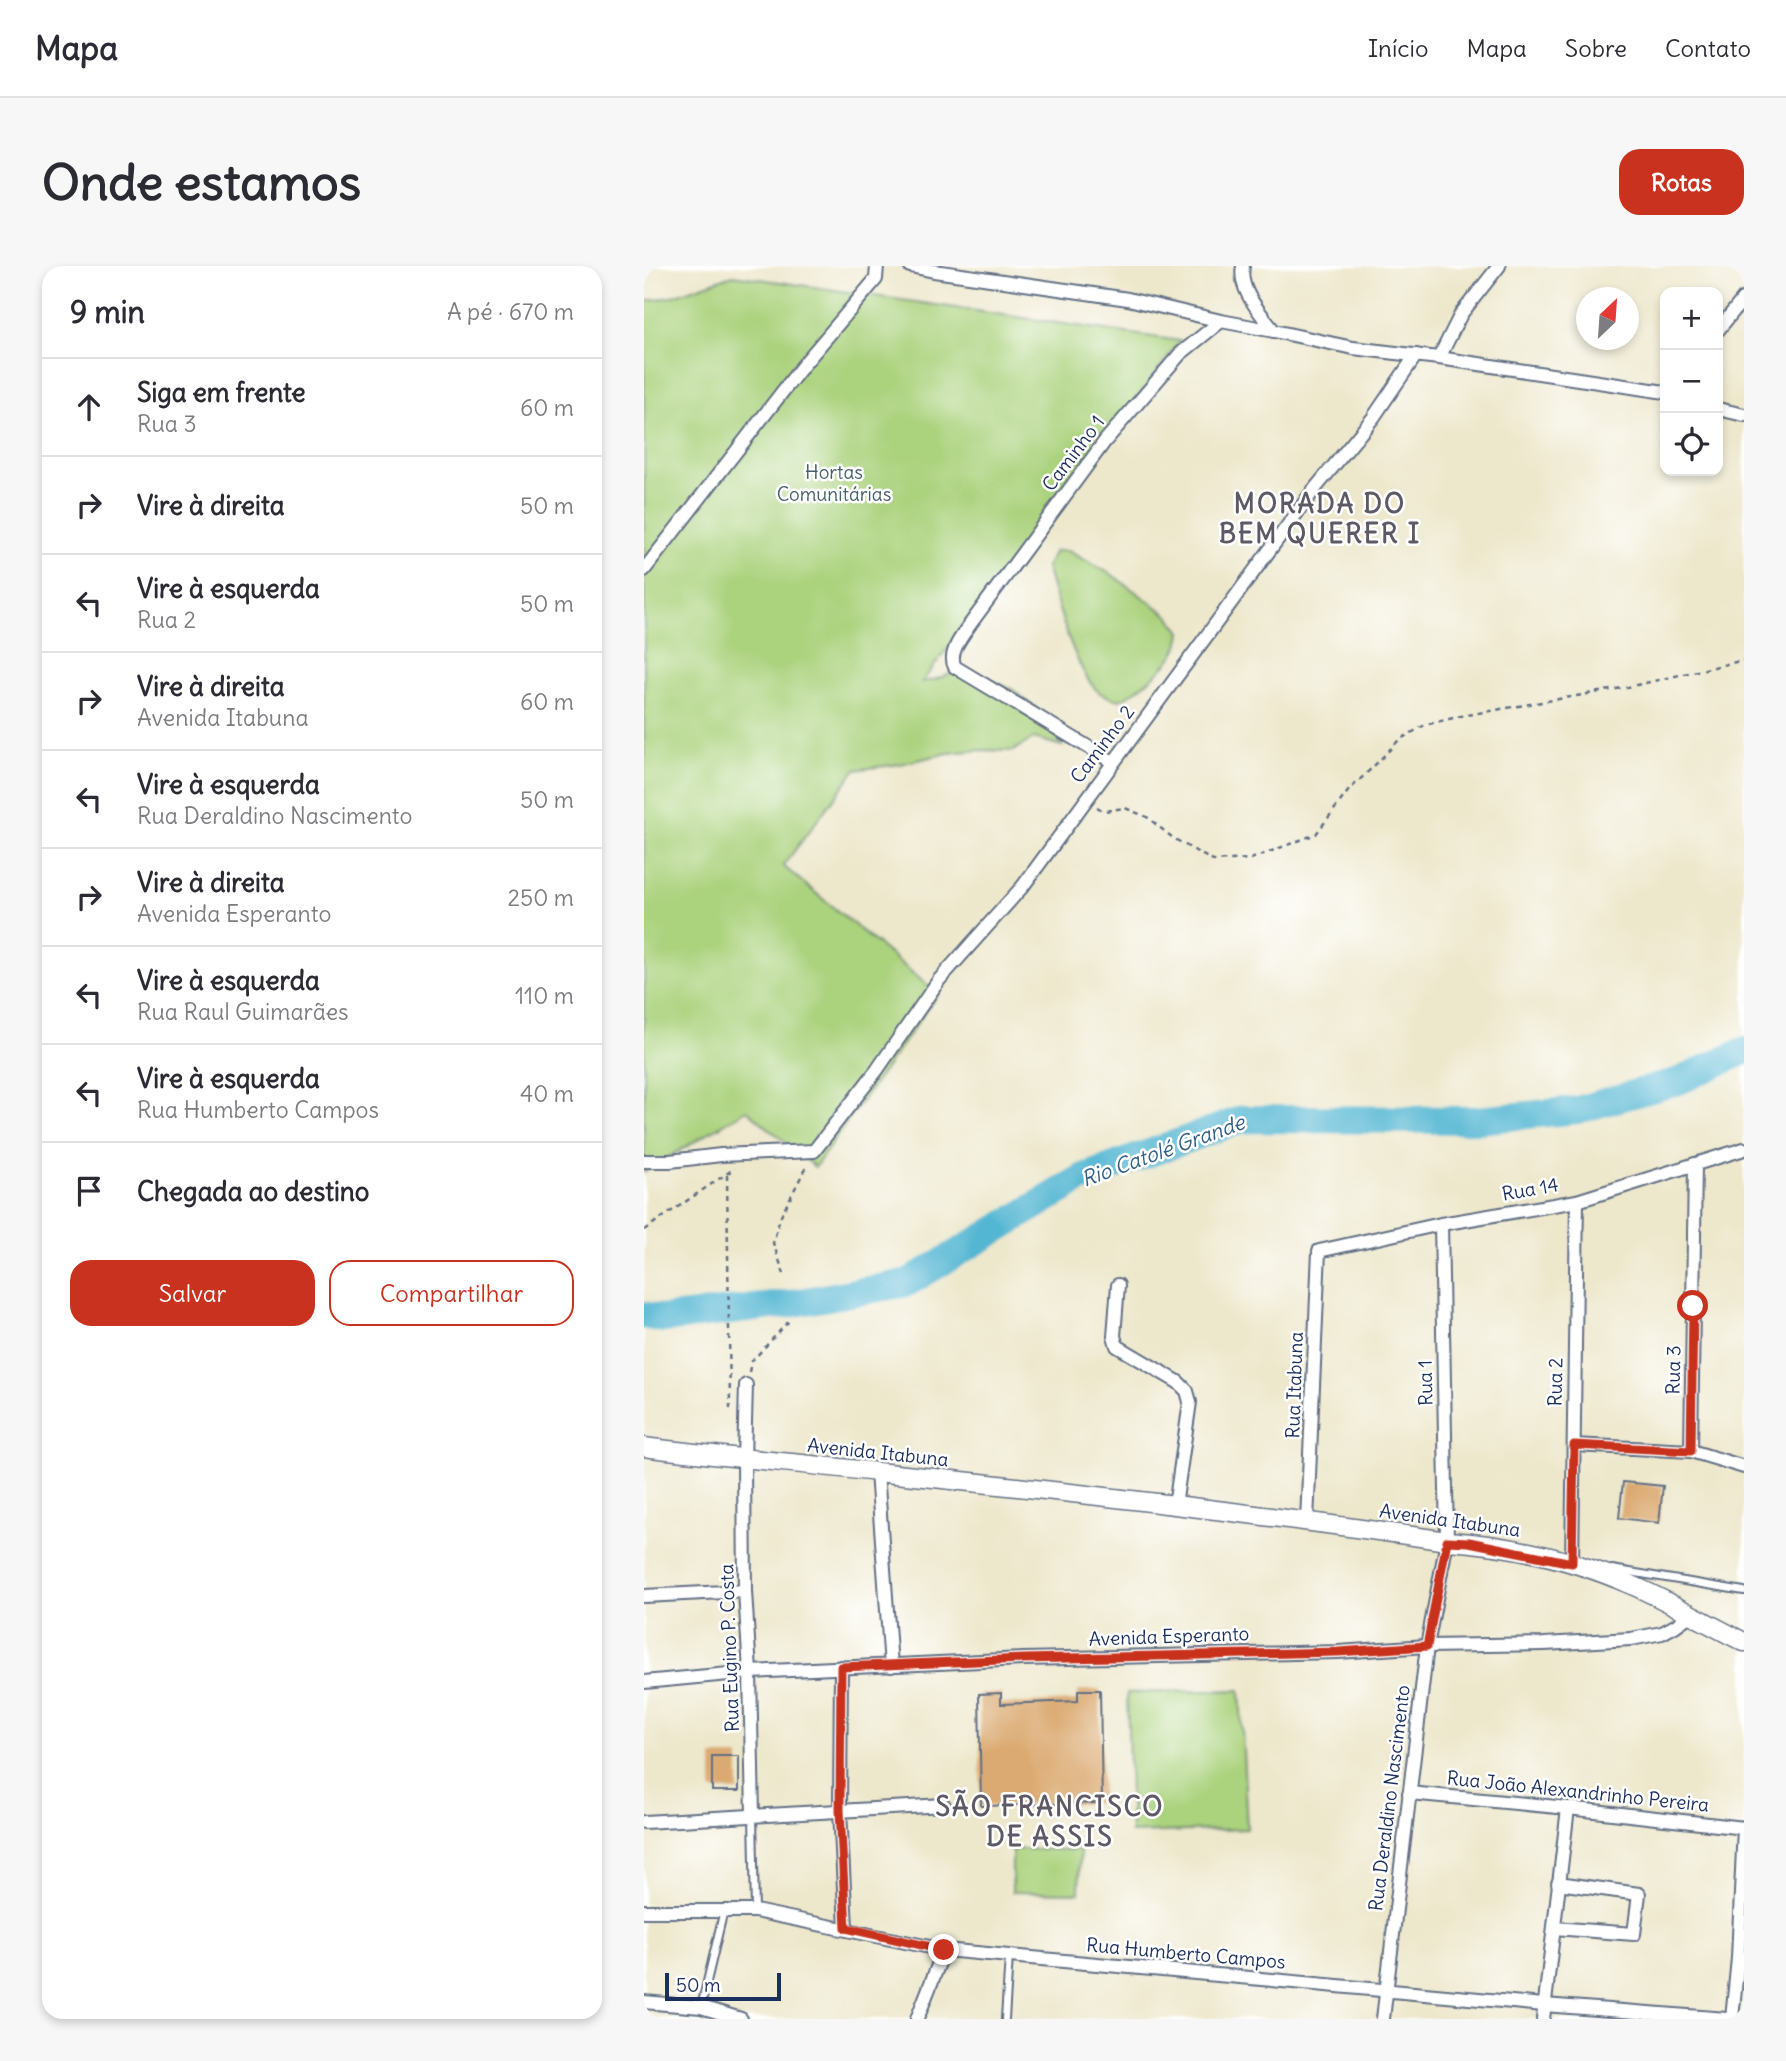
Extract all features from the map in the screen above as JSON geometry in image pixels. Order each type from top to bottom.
[{"type":"main road","name":"Avenida Itabuna","points":[[644,1447],[1307,1521],[1469,1542],[1572,1563],[1634,1586],[1744,1642]]},
{"type":"street","points":[[644,570],[804,364],[876,279],[877,266]]},
{"type":"street","points":[[910,266],[1128,299],[1353,348],[1660,391]]},
{"type":"street","points":[[1243,266],[1242,275],[1248,295],[1274,331]]},
{"type":"street","points":[[1439,358],[1461,314],[1499,266]]},
{"type":"street","points":[[1723,324],[1744,298]]},
{"type":"street","name":"Caminho 1","points":[[1113,762],[955,667],[952,659],[971,623],[1105,441],[1180,354],[1221,321]]},
{"type":"street","name":"Caminho 2","points":[[814,1151],[877,1070],[939,980],[1023,886],[1313,491],[1373,418],[1416,355]]},
{"type":"street","points":[[1723,410],[1744,415]]},
{"type":"street","name":"Rua 14","points":[[1319,1251],[1441,1224],[1577,1200],[1744,1149]]},
{"type":"street","points":[[644,1161],[814,1151]]},
{"type":"street","name":"Rua 3","points":[[1691,1451],[1695,1164]]},
{"type":"street","name":"Rua 2","points":[[1572,1563],[1577,1200]]},
{"type":"street","name":"Rua 1","points":[[1441,1224],[1447,1541]]},
{"type":"street","name":"Rua Itabuna","points":[[1307,1521],[1319,1251]]},
{"type":"street","points":[[1118,1286],[1114,1336],[1117,1346],[1178,1382],[1187,1391],[1190,1402],[1175,1506]]},
{"type":"street","name":"Rua Eugino P. Costa","points":[[746,1385],[745,1591],[750,1672],[752,1815]]},
{"type":"street","points":[[1574,1445],[1691,1451],[1744,1467]]},
{"type":"street","points":[[877,1472],[891,1665]]},
{"type":"street","name":"Rua Deraldino Nascimento","points":[[1383,2019],[1427,1646],[1447,1541]]},
{"type":"street","points":[[644,1596],[745,1591]]},
{"type":"street","name":"Avenida Esperanto","points":[[644,1682],[750,1672],[1023,1659],[1338,1652],[1631,1639],[1662,1633],[1690,1615]]},
{"type":"street","points":[[841,1667],[840,1810],[846,1928]]},
{"type":"street","name":"Rua João Alexandrinho Pereira","points":[[1409,1793],[1744,1828]]},
{"type":"street","points":[[644,1822],[944,1805]]},
{"type":"street","points":[[1543,2019],[1569,1808]]},
{"type":"street","points":[[1729,2019],[1741,1958],[1744,1828]]},
{"type":"street","points":[[1554,1928],[1634,1934],[1639,1894],[1558,1884]]},
{"type":"street","name":"Rua Humberto Campos","points":[[644,1911],[755,1910],[944,1950],[1544,2005],[1729,2019]]},
{"type":"street","points":[[917,2019],[944,1950]]},
{"type":"street","points":[[644,2002],[701,2007],[741,2019]]},
{"type":"lane","points":[[1572,1563],[1744,1591]]},
{"type":"lane","name":"Rua Eugino P. Costa","points":[[752,1815],[755,1910]]},
{"type":"lane","points":[[701,2007],[724,1909]]},
{"type":"lane","points":[[1005,2019],[1009,1956]]},
{"type":"path","points":[[1084,801],[1104,811],[1125,808],[1147,817],[1173,838],[1213,861],[1251,859],[1316,834],[1349,790],[1399,740],[1425,725],[1461,716],[1628,687],[1744,660]]},
{"type":"path","points":[[783,1274],[773,1243],[780,1219],[814,1151]]},
{"type":"path","points":[[644,1230],[727,1175],[730,1408]]},
{"type":"path","points":[[746,1385],[751,1362],[789,1321]]},
{"type":"green space","name":"Hortas Comunitárias","points":[[733,275],[1180,341],[922,682],[963,669],[1012,689],[1045,716],[1062,746],[1034,738],[1013,751],[948,753],[900,764],[855,770],[783,866],[938,994],[815,1167],[747,1110],[644,1172],[644,301],[670,297]]},
{"type":"green space","points":[[1055,551],[1068,551],[1111,574],[1169,616],[1181,632],[1177,648],[1160,670],[1119,700],[1099,692],[1090,683],[1074,653],[1046,567]]},
{"type":"green space","points":[[1240,1690],[1247,1829],[1131,1833],[1127,1693]]},
{"type":"green space","points":[[1012,1849],[1080,1850],[1079,1893],[1012,1892]]},
{"type":"building","points":[[1623,1482],[1663,1486],[1659,1523],[1619,1518]]},
{"type":"building","points":[[1078,1690],[1100,1690],[1102,1803],[981,1806],[979,1694],[1001,1693],[1001,1704],[1078,1701]]},
{"type":"building","points":[[712,1756],[739,1756],[739,1791],[712,1791]]},
{"type":"waterway","name":"Rio Catolé Grande","points":[[644,1315],[663,1319],[789,1304],[907,1283],[1084,1177],[1243,1119],[1478,1120],[1577,1110],[1679,1081],[1744,1051]]},
{"type":"district","name":"MORADA DO BEM QUERER I","points":[[1320,519]]},
{"type":"district","name":"SÃO FRANCISCO DE ASSIS","points":[[1050,1822]]},
{"type":"route","points":[[944,1950],[846,1928],[840,1810],[841,1667],[1023,1659],[1338,1652],[1427,1646],[1447,1541],[1469,1542],[1572,1563],[1574,1445],[1691,1451],[1693,1306]]}]
